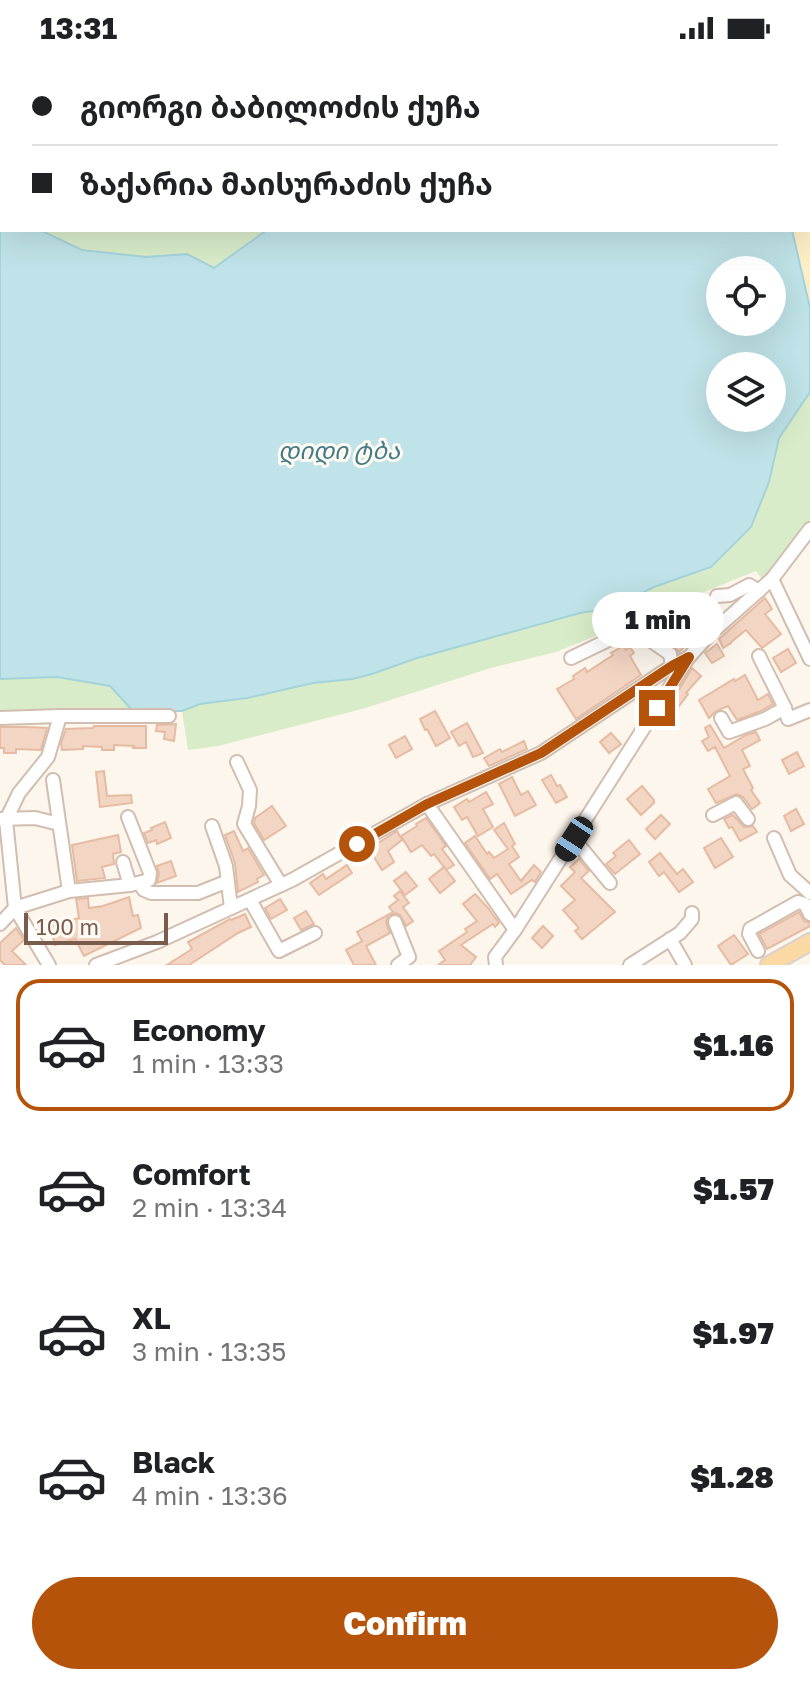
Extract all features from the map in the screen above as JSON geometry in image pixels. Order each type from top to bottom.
[{"type":"main road","points":[[769,965],[810,942]]},
{"type":"street","points":[[496,965],[495,957],[689,657],[772,579],[810,529]]},
{"type":"street","points":[[772,579],[810,659]]},
{"type":"street","points":[[717,596],[730,595],[749,585],[759,591]]},
{"type":"street","points":[[571,658],[627,631],[644,636],[670,654],[672,666]]},
{"type":"street","points":[[759,656],[788,719],[810,710]]},
{"type":"street","points":[[96,965],[157,942],[250,900],[427,804],[541,753],[689,657]]},
{"type":"street","points":[[721,718],[729,732],[785,708]]},
{"type":"street","points":[[49,965],[15,908],[3,819],[48,757],[60,716]]},
{"type":"street","points":[[0,718],[169,716]]},
{"type":"street","points":[[237,762],[250,790],[244,824],[281,885]]},
{"type":"street","points":[[53,780],[69,891]]},
{"type":"street","points":[[713,815],[736,803],[748,819]]},
{"type":"street","points":[[427,804],[515,930]]},
{"type":"street","points":[[0,924],[15,908],[69,891],[149,880],[151,877],[128,817]]},
{"type":"street","points":[[3,819],[35,818],[59,824]]},
{"type":"street","points":[[212,826],[226,866],[231,908]]},
{"type":"street","points":[[774,838],[790,875],[810,893]]},
{"type":"street","points":[[574,839],[610,883]]},
{"type":"street","points":[[123,862],[135,884],[151,893],[198,893],[223,883]]},
{"type":"street","points":[[250,900],[279,951],[315,933]]},
{"type":"street","points":[[0,902],[15,908]]},
{"type":"street","points":[[758,951],[749,934],[750,929],[798,902],[805,904],[810,914]]},
{"type":"street","points":[[630,965],[687,926],[692,913]]},
{"type":"street","points":[[395,922],[409,957],[398,965]]},
{"type":"street","points":[[670,939],[685,965]]},
{"type":"green space","points":[[44,232],[264,232],[214,268],[187,254],[146,257],[82,250]]},
{"type":"green space","points":[[792,232],[810,232],[810,308]]},
{"type":"green space","points":[[810,392],[810,523],[763,581],[756,571],[556,652],[491,668],[362,709],[218,746],[188,750],[182,711],[200,704],[372,674],[414,659],[581,613],[611,608],[654,587],[769,482],[779,438],[786,432]]},
{"type":"green space","points":[[57,677],[110,686],[133,711],[0,714],[0,679]]},
{"type":"sand","points":[[792,232],[810,232],[810,308]]},
{"type":"water","name":"დიდი ტბა","points":[[0,232],[44,232],[82,250],[146,257],[187,254],[214,268],[264,232],[792,232],[810,308],[810,392],[786,428],[786,352],[706,352],[706,432],[783,432],[769,482],[751,527],[711,567],[654,587],[612,608],[580,613],[352,679],[200,704],[182,711],[133,711],[110,686],[57,677],[0,679]]},
{"type":"building","points":[[765,598],[772,609],[765,614],[781,634],[762,648],[746,630],[723,648],[719,639]]},
{"type":"building","points":[[713,604],[720,613],[679,652],[672,645],[685,633],[683,630]]},
{"type":"building","points":[[717,644],[724,656],[712,663],[705,653]]},
{"type":"building","points":[[623,646],[626,650],[630,647],[634,653],[630,656],[641,675],[576,719],[557,689]]},
{"type":"building","points":[[788,649],[796,663],[781,672],[773,658]]},
{"type":"building","points":[[692,668],[701,676],[679,706],[672,701]]},
{"type":"building","points":[[745,675],[758,700],[768,694],[773,704],[737,720],[728,706],[709,718],[699,700]]},
{"type":"building","points":[[435,711],[450,738],[436,746],[420,719]]},
{"type":"building","points":[[467,723],[483,753],[473,757],[466,742],[459,746],[451,732]]},
{"type":"building","points":[[176,724],[174,741],[164,739],[165,732],[156,731],[157,725]]},
{"type":"building","points":[[710,725],[724,748],[756,732],[760,740],[742,750],[750,766],[743,769],[760,803],[752,809],[737,794],[716,803],[708,789],[730,776],[715,747],[708,751],[702,741],[709,737],[705,728]]},
{"type":"building","points":[[146,726],[146,748],[114,745],[114,750],[83,746],[83,749],[62,750],[66,729]]},
{"type":"building","points":[[0,727],[47,728],[41,750],[16,749],[16,753],[4,753],[4,748],[0,748]]},
{"type":"building","points":[[611,733],[621,744],[609,753],[600,742]]},
{"type":"building","points":[[405,736],[412,749],[396,758],[389,745]]},
{"type":"building","points":[[524,741],[527,749],[489,766],[484,758],[500,749],[502,752]]},
{"type":"building","points":[[797,752],[804,766],[789,774],[782,760]]},
{"type":"building","points":[[104,771],[107,796],[131,795],[132,803],[100,807],[96,772]]},
{"type":"building","points":[[551,775],[567,797],[556,803],[542,780]]},
{"type":"building","points":[[512,777],[521,795],[528,791],[536,805],[515,816],[499,784]]},
{"type":"building","points":[[642,786],[654,803],[641,815],[627,799]]},
{"type":"building","points":[[486,792],[493,804],[483,809],[493,827],[478,836],[467,817],[462,820],[454,807]]},
{"type":"building","points":[[272,806],[286,826],[264,840],[254,823],[255,818]]},
{"type":"building","points":[[796,809],[804,824],[791,831],[784,816]]},
{"type":"building","points":[[661,815],[670,824],[655,839],[646,829]]},
{"type":"building","points":[[733,815],[744,827],[753,826],[757,832],[740,841],[724,819]]},
{"type":"building","points":[[426,818],[446,846],[442,849],[454,865],[446,870],[434,854],[431,856],[422,845],[411,852],[401,836]]},
{"type":"building","points":[[165,822],[171,838],[157,844],[156,840],[148,843],[144,833]]},
{"type":"building","points":[[504,823],[519,857],[509,864],[521,881],[534,865],[541,872],[535,882],[532,880],[511,894],[497,874],[490,879],[465,843],[475,836],[487,854],[489,852],[494,858],[508,849],[494,830]]},
{"type":"building","points":[[234,831],[243,851],[248,848],[264,875],[257,879],[258,882],[238,892],[235,863],[225,835]]},
{"type":"building","points":[[397,831],[402,840],[388,851],[394,862],[382,870],[369,849]]},
{"type":"building","points":[[118,835],[121,852],[113,854],[114,864],[102,867],[105,878],[77,881],[72,845]]},
{"type":"building","points":[[721,838],[733,857],[715,868],[704,848]]},
{"type":"building","points":[[629,840],[640,854],[615,874],[606,864],[616,856],[613,853]]},
{"type":"building","points":[[660,853],[677,874],[683,869],[693,882],[679,892],[664,872],[659,876],[649,862]]},
{"type":"building","points":[[579,859],[589,871],[581,878],[615,912],[582,939],[575,931],[579,928],[563,910],[575,900],[561,886],[575,872],[570,867]]},
{"type":"building","points":[[171,861],[176,876],[157,883],[157,866]]},
{"type":"building","points":[[347,865],[352,873],[319,895],[310,883],[323,874],[326,879]]},
{"type":"building","points":[[444,867],[455,881],[440,893],[429,879]]},
{"type":"building","points":[[406,872],[417,886],[405,895],[394,881]]},
{"type":"building","points":[[400,891],[409,903],[403,907],[413,921],[406,926],[400,915],[388,916],[386,922],[390,933],[366,946],[376,965],[354,965],[346,950],[362,941],[357,932],[393,912],[389,907],[398,900],[394,896]]},
{"type":"building","points":[[475,894],[499,923],[461,945],[476,957],[470,965],[438,965],[445,960],[439,951],[467,932],[465,929],[477,921],[463,904]]},
{"type":"building","points":[[129,897],[133,916],[138,915],[141,928],[84,956],[75,939],[55,945],[50,926],[79,918],[76,899],[88,898],[89,908]]},
{"type":"building","points":[[280,899],[287,910],[271,919],[265,908]]},
{"type":"building","points":[[306,911],[314,924],[301,930],[294,918]]},
{"type":"building","points":[[799,912],[810,926],[767,949],[759,934]]},
{"type":"building","points":[[245,914],[251,927],[189,965],[167,965],[192,949],[188,942]]},
{"type":"building","points":[[543,926],[553,936],[542,948],[532,938]]},
{"type":"building","points":[[16,928],[24,940],[12,951],[26,965],[5,965],[0,960],[0,943]]},
{"type":"building","points":[[734,935],[748,954],[731,965],[718,946]]},
{"type":"route","points":[[357,844],[427,804],[541,753],[689,657],[657,708]]}]
